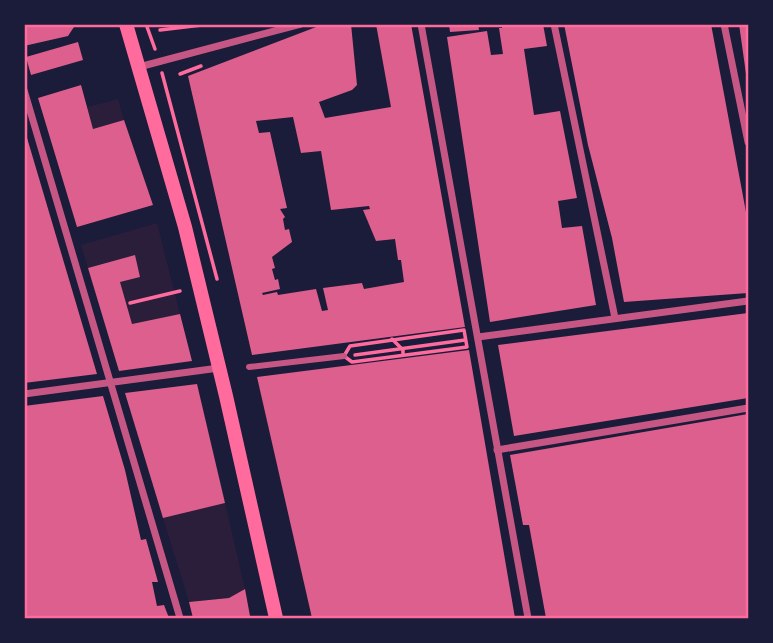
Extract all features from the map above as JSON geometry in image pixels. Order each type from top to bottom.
[{"type":"main road","points":[[126,24],[185,227],[275,618]]},
{"type":"street","points":[[139,67],[301,24]]},
{"type":"street","points":[[421,24],[528,618]]},
{"type":"street","points":[[554,24],[615,318]]},
{"type":"street","points":[[724,24],[748,142]]},
{"type":"street","points":[[24,90],[180,618]]},
{"type":"street","points":[[478,337],[748,301]]},
{"type":"street","points":[[249,367],[344,356]]},
{"type":"street","points":[[24,394],[219,368]]},
{"type":"street","points":[[497,450],[748,408]]},
{"type":"path","points":[[146,24],[153,42]]},
{"type":"path","points":[[160,30],[210,24]]},
{"type":"path","points":[[130,303],[180,291]]},
{"type":"path","points":[[350,346],[464,330]]},
{"type":"path","points":[[392,339],[403,350],[403,355]]},
{"type":"path","points":[[344,356],[462,341]]},
{"type":"path","points":[[352,362],[467,347]]},
{"type":"shaded area","points":[[118,99],[124,120],[93,129],[87,107]]},
{"type":"shaded area","points":[[157,223],[180,314],[132,324],[120,282],[140,277],[135,255],[88,268],[81,245]]},
{"type":"shaded area","points":[[225,503],[245,589],[229,598],[189,602],[163,518]]},
{"type":"building","points":[[24,24],[73,24],[74,27],[68,36],[24,46]]},
{"type":"building","points":[[324,24],[351,24],[357,85],[352,90],[319,102],[325,118],[391,107],[376,24],[411,24],[465,327],[252,355],[188,76]],"holes":[[[293,117],[301,153],[321,151],[331,210],[369,206],[370,209],[363,210],[376,241],[395,239],[404,282],[364,289],[362,283],[323,288],[328,310],[322,311],[316,289],[263,295],[262,293],[280,289],[272,269],[275,268],[272,257],[292,242],[289,229],[285,230],[285,217],[280,209],[287,208],[270,132],[259,133],[256,121]]]},
{"type":"building","points":[[449,24],[478,24],[479,30],[450,32]]},
{"type":"building","points":[[502,24],[543,24],[547,46],[524,49],[534,115],[560,111],[577,198],[558,201],[562,228],[582,226],[596,305],[490,322],[447,37],[487,31],[491,55],[503,54],[499,28],[502,28]]},
{"type":"building","points":[[564,24],[711,24],[748,223],[748,293],[624,302]]},
{"type":"building","points":[[739,24],[748,24],[748,81],[747,81]]},
{"type":"building","points":[[78,42],[83,60],[31,75],[26,57]]},
{"type":"building","points":[[81,85],[93,129],[124,120],[153,205],[77,227],[38,98]]},
{"type":"building","points":[[25,131],[97,374],[24,383]]},
{"type":"building","points":[[135,255],[140,277],[120,282],[132,324],[180,314],[192,361],[119,371],[88,268]]},
{"type":"building","points":[[748,313],[748,398],[514,436],[498,345]]},
{"type":"building","points":[[469,350],[515,618],[312,618],[257,377]]},
{"type":"building","points":[[197,384],[225,503],[163,518],[125,393]]},
{"type":"building","points":[[103,396],[125,470],[141,540],[146,539],[158,582],[152,582],[157,606],[164,605],[169,618],[24,618],[24,406]]},
{"type":"building","points":[[748,414],[748,618],[546,618],[529,525],[523,525],[510,455]]},
{"type":"building","points":[[245,589],[250,616],[193,618],[189,602],[229,598]]}]
